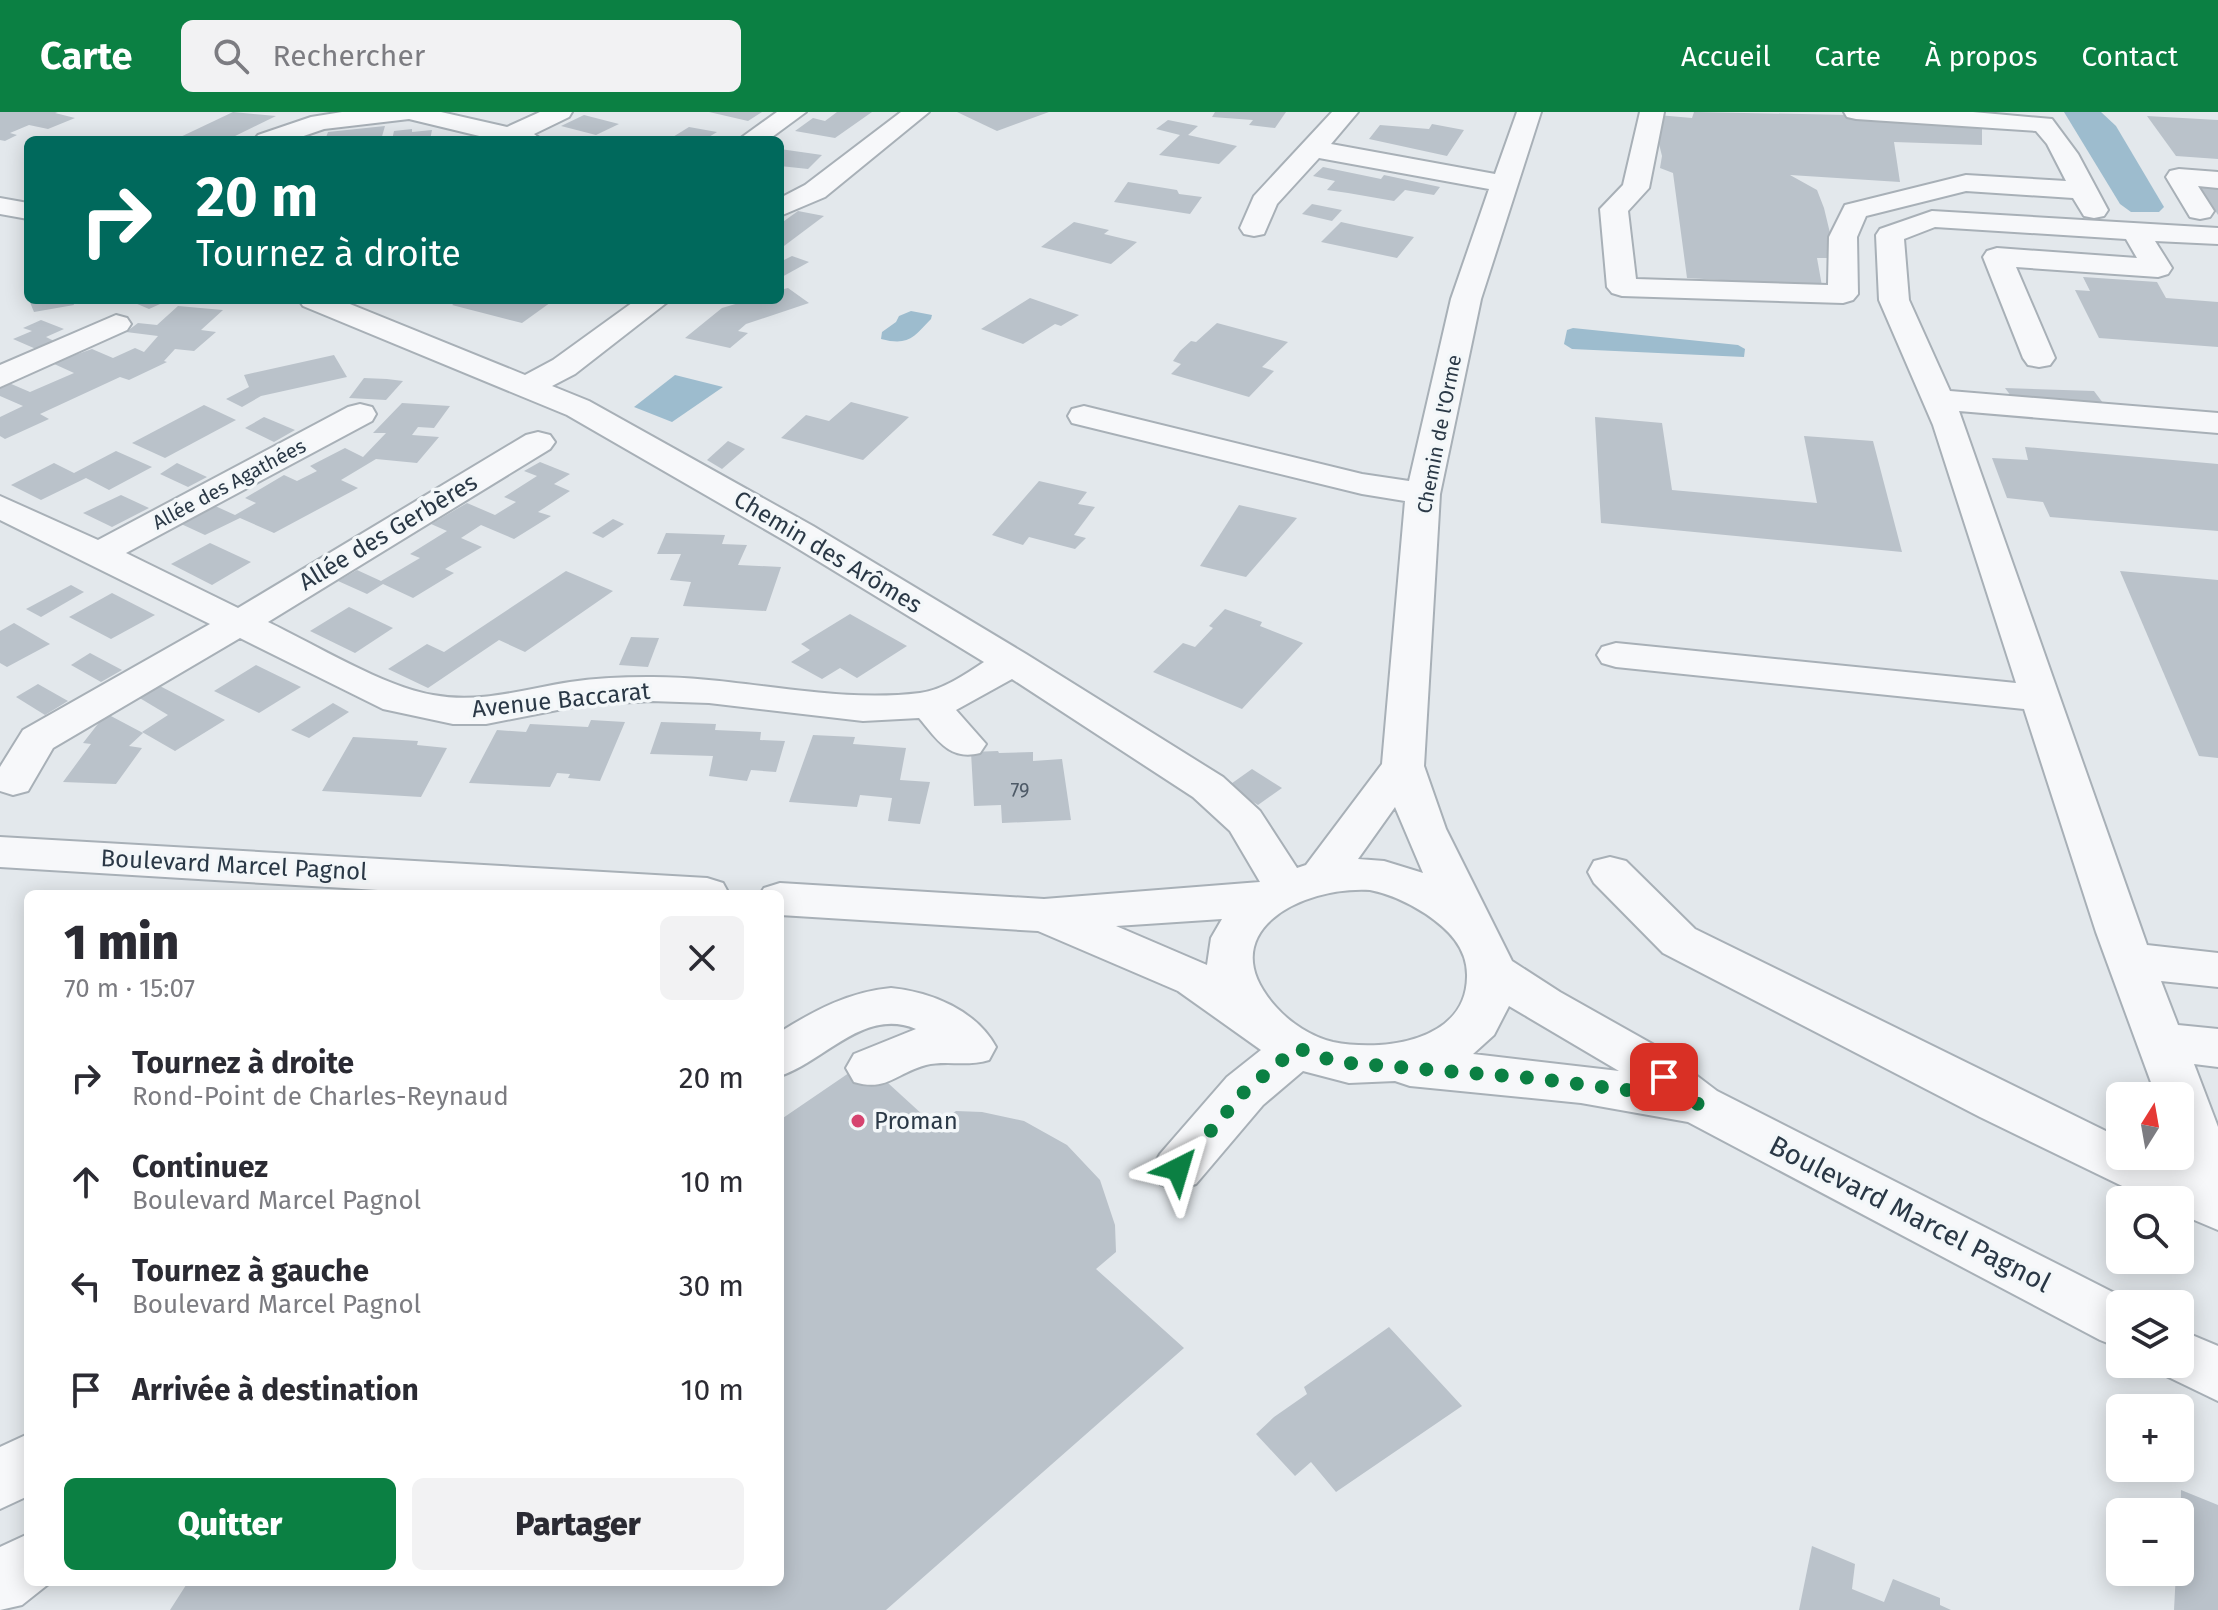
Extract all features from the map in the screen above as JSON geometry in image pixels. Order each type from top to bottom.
[{"type":"street","points":[[279,136],[320,122],[409,112],[499,136]]},
{"type":"street","points":[[505,136],[560,112]]},
{"type":"street","points":[[757,136],[794,112]]},
{"type":"street","points":[[784,201],[815,191],[917,112]]},
{"type":"street","points":[[1254,228],[1264,202],[1346,112]]},
{"type":"street","name":"Chemin de l'Orme","points":[[1468,923],[1424,829],[1403,766],[1423,494],[1466,299],[1529,112]]},
{"type":"street","points":[[1652,112],[1636,188],[1614,209],[1622,287],[1843,294],[1843,237],[1855,211],[1966,183],[2081,190]]},
{"type":"street","points":[[1856,112],[2043,124],[2058,138],[2081,190],[2158,268],[1997,257],[2039,358]]},
{"type":"street","points":[[1314,149],[1503,184]]},
{"type":"street","points":[[2200,211],[2179,177],[2218,180]]},
{"type":"street","points":[[0,206],[24,210]]},
{"type":"street","points":[[2218,236],[1932,219],[1890,235],[1894,300],[1938,400],[2130,960],[2218,1194]]},
{"type":"street","name":"Chemin des Arômes","points":[[324,304],[527,387],[629,435],[1012,662],[1208,787],[1245,821],[1289,888]]},
{"type":"street","points":[[527,387],[564,367],[650,304]]},
{"type":"street","points":[[0,377],[116,324]]},
{"type":"street","points":[[1938,400],[2218,423]]},
{"type":"street","name":"Allée des Agathées","points":[[98,554],[360,414]]},
{"type":"street","points":[[1084,416],[1362,484],[1423,494]]},
{"type":"street","name":"Allée des Gerbères","points":[[13,781],[37,739],[239,623],[538,442]]},
{"type":"street","name":"Avenue Baccarat","points":[[0,506],[397,700],[421,707],[483,712],[571,694],[632,689],[683,689],[810,705],[877,707],[928,704],[960,694],[1012,662]]},
{"type":"street","points":[[1616,655],[2042,698]]},
{"type":"street","points":[[928,704],[965,744]]},
{"type":"street","points":[[1281,1038],[1236,990],[1230,954],[1240,923],[1289,888],[1403,766]]},
{"type":"street","name":"Boulevard Marcel Pagnol","points":[[0,852],[307,882],[574,890]]},
{"type":"street","points":[[1610,872],[1679,941],[1998,1103],[2218,1208]]},
{"type":"street","points":[[784,899],[1044,915],[1289,888],[1359,874],[1400,881],[1436,897],[1468,923],[1485,948],[1491,970],[1490,998],[1476,1024],[1454,1044],[1418,1059],[1383,1065],[1336,1062],[1281,1038],[1196,980],[1044,915]]},
{"type":"street","points":[[2130,960],[2218,970]]},
{"type":"street","name":"Boulevard Marcel Pagnol","points":[[1491,970],[1543,1005],[1646,1063],[1699,1105],[2106,1316]]},
{"type":"street","points":[[784,1055],[857,1010],[874,1005],[897,1006],[932,1016],[972,1047],[923,1046],[871,1068]]},
{"type":"street","points":[[1178,1169],[1245,1091],[1281,1038]]},
{"type":"street","points":[[2160,1042],[2218,1048]]},
{"type":"street","name":"Boulevard Marcel Pagnol","points":[[1383,1065],[1581,1084],[1699,1105]]},
{"type":"street","points":[[2194,1362],[2218,1375]]},
{"type":"street","points":[[0,1481],[24,1465]]},
{"type":"street","points":[[0,1583],[24,1567]]},
{"type":"water","points":[[2064,112],[2101,112],[2116,126],[2164,207],[2159,212],[2131,212],[2120,204]]},
{"type":"water","points":[[911,311],[932,315],[931,319],[904,341],[881,339],[882,332],[899,316]]},
{"type":"water","points":[[1573,328],[1738,345],[1745,349],[1744,357],[1572,349],[1564,344],[1567,330]]},
{"type":"water","points":[[675,375],[723,387],[672,422],[634,407]]},
{"type":"building","points":[[0,112],[58,112],[55,113],[75,118],[48,129],[29,125],[10,133],[17,135],[5,141],[0,140]]},
{"type":"building","points":[[233,112],[276,116],[235,136],[182,136]]},
{"type":"building","points":[[709,112],[762,112],[748,121]]},
{"type":"building","points":[[837,112],[872,112],[835,138],[795,131],[813,118],[825,121]]},
{"type":"building","points":[[957,112],[1049,112],[997,131]]},
{"type":"building","points":[[1215,112],[1286,112],[1275,128],[1249,125],[1253,120],[1212,117]]},
{"type":"building","points":[[1694,112],[1850,115],[1982,123],[1982,145],[1894,142],[1900,182],[1790,175],[1817,190],[1824,208],[1836,258],[1817,258],[1822,286],[1687,278],[1673,173],[1660,168],[1662,156],[1657,136],[1658,115],[1692,118]]},
{"type":"building","points":[[584,115],[619,124],[596,135],[561,126]]},
{"type":"building","points":[[2147,116],[2218,120],[2218,159],[2176,156]]},
{"type":"building","points":[[1168,120],[1198,126],[1188,135],[1237,146],[1219,164],[1159,155],[1180,135],[1156,129]]},
{"type":"building","points":[[1432,124],[1464,130],[1447,156],[1369,139],[1380,125],[1429,129]]},
{"type":"building","points":[[385,126],[382,136],[326,136],[328,132]]},
{"type":"building","points":[[689,127],[717,132],[710,136],[674,136]]},
{"type":"building","points":[[432,130],[431,136],[393,136],[394,131]]},
{"type":"building","points":[[784,150],[822,155],[808,169],[784,166]]},
{"type":"building","points":[[1323,167],[1440,187],[1434,195],[1405,190],[1394,201],[1327,190],[1335,181],[1313,176]]},
{"type":"building","points":[[1128,182],[1202,197],[1190,214],[1114,202]]},
{"type":"building","points":[[2198,185],[2218,186],[2218,215]]},
{"type":"building","points":[[1312,204],[1342,210],[1332,221],[1302,214]]},
{"type":"building","points":[[798,211],[824,216],[784,246],[784,221]]},
{"type":"building","points":[[1074,222],[1109,230],[1104,234],[1137,242],[1111,264],[1041,247]]},
{"type":"building","points":[[1341,222],[1414,237],[1397,258],[1321,242]]},
{"type":"building","points":[[792,256],[809,262],[784,276],[784,260]]},
{"type":"building","points":[[2083,277],[2157,282],[2166,298],[2218,302],[2218,347],[2099,338],[2075,290],[2090,291]]},
{"type":"building","points":[[788,288],[809,303],[746,324],[738,331],[748,333],[730,348],[685,338],[722,308],[736,304],[784,304],[784,289]]},
{"type":"building","points":[[1030,298],[1079,315],[1061,326],[1055,324],[1023,344],[981,329]]},
{"type":"building","points":[[31,304],[74,305],[34,312]]},
{"type":"building","points":[[137,304],[160,304],[149,309]]},
{"type":"building","points":[[453,304],[548,304],[522,323]]},
{"type":"building","points":[[178,306],[223,310],[201,330],[216,332],[194,351],[175,349],[164,361],[167,362],[129,380],[120,377],[40,414],[49,419],[5,439],[0,436],[0,417],[23,406],[0,396],[0,388],[9,383],[30,392],[74,373],[52,363],[92,349],[113,358],[135,348],[144,352],[158,336],[126,332],[138,323],[157,325]]},
{"type":"building","points":[[41,320],[64,329],[46,337],[54,341],[36,349],[13,339],[32,331],[23,328]]},
{"type":"building","points":[[1217,323],[1288,342],[1262,367],[1274,371],[1249,397],[1171,374],[1181,364],[1173,361],[1180,351],[1191,341],[1196,342]]},
{"type":"building","points":[[334,355],[347,377],[261,396],[242,407],[226,399],[249,387],[244,375]]},
{"type":"building","points":[[364,378],[403,381],[386,400],[349,398]]},
{"type":"building","points":[[2005,388],[2094,391],[2103,403],[2011,396]]},
{"type":"building","points":[[851,402],[909,417],[863,460],[781,438],[806,415],[829,421]]},
{"type":"building","points":[[402,403],[450,406],[434,428],[418,427],[412,435],[439,437],[417,463],[376,459],[341,480],[358,488],[274,533],[240,518],[205,535],[179,523],[213,505],[235,515],[256,503],[245,498],[284,475],[297,481],[317,471],[310,466],[345,448],[363,457],[386,433],[373,433]]},
{"type":"building","points":[[204,405],[236,420],[165,458],[132,443]]},
{"type":"building","points":[[264,417],[295,430],[274,442],[245,428]]},
{"type":"building","points":[[1595,417],[1662,423],[1672,490],[1817,503],[1804,436],[1873,441],[1902,552],[1601,523]]},
{"type":"building","points":[[728,441],[745,449],[722,469],[707,460]]},
{"type":"building","points":[[2025,447],[2218,464],[2218,531],[2050,517],[2043,502],[2007,498],[1992,458],[2028,460]]},
{"type":"building","points":[[116,451],[152,467],[109,490],[86,478],[41,500],[11,485],[54,463],[74,473]]},
{"type":"building","points":[[540,462],[570,474],[554,484],[570,491],[538,512],[551,516],[514,539],[481,525],[461,538],[482,547],[445,569],[454,573],[413,598],[383,584],[367,594],[338,581],[357,570],[381,581],[420,558],[410,554],[447,531],[431,524],[467,503],[495,515],[516,502],[504,497],[537,476],[524,471]]},
{"type":"building","points":[[177,463],[207,477],[188,487],[160,474]]},
{"type":"building","points":[[1039,481],[1087,492],[1078,504],[1095,507],[1074,535],[1086,538],[1075,549],[1029,537],[1023,545],[992,535]]},
{"type":"building","points":[[121,495],[149,508],[112,527],[83,513]]},
{"type":"building","points":[[1239,505],[1297,518],[1246,577],[1200,566]]},
{"type":"building","points":[[613,519],[624,524],[603,538],[592,533]]},
{"type":"building","points":[[666,533],[725,535],[722,544],[747,545],[738,565],[781,567],[766,611],[683,606],[691,582],[670,580],[681,554],[657,554]]},
{"type":"building","points":[[210,543],[251,562],[212,585],[171,564]]},
{"type":"building","points":[[566,571],[613,591],[525,652],[499,640],[428,688],[388,669],[427,644],[444,652]]},
{"type":"building","points":[[2120,571],[2218,580],[2218,758],[2199,756]]},
{"type":"building","points":[[71,585],[84,592],[41,617],[26,609]]},
{"type":"building","points":[[112,593],[155,615],[111,639],[69,617]]},
{"type":"building","points":[[349,607],[393,628],[355,653],[310,631]]},
{"type":"building","points":[[1225,609],[1262,622],[1260,626],[1303,643],[1242,709],[1153,672],[1183,643],[1195,647]]},
{"type":"building","points":[[850,614],[907,646],[857,678],[840,668],[822,679],[791,662],[810,650],[801,644]]},
{"type":"building","points":[[14,623],[50,644],[7,667],[0,663],[0,631]]},
{"type":"building","points":[[631,637],[659,638],[648,667],[619,665]]},
{"type":"building","points":[[90,653],[122,670],[101,682],[71,665]]},
{"type":"building","points":[[256,665],[301,687],[259,713],[214,691]]},
{"type":"building","points":[[38,684],[68,701],[45,715],[16,697]]},
{"type":"building","points":[[158,685],[225,720],[175,751],[142,732],[168,715],[138,697]]},
{"type":"building","points":[[333,703],[349,712],[309,738],[291,730]]},
{"type":"building","points":[[109,715],[143,733],[129,746],[142,748],[116,784],[63,782],[91,744],[83,743],[101,720]]},
{"type":"building","points":[[591,720],[625,722],[600,781],[568,778],[570,774],[557,773],[550,787],[469,783],[497,730],[526,732],[530,724],[588,727]]},
{"type":"building","points":[[661,722],[716,724],[715,730],[761,732],[760,740],[785,741],[776,772],[751,770],[747,781],[709,776],[713,756],[650,754]]},
{"type":"building","points":[[813,735],[855,737],[853,744],[906,748],[900,780],[930,782],[920,824],[888,821],[892,798],[860,795],[857,807],[789,802]]},
{"type":"building","points":[[353,737],[418,741],[417,745],[447,748],[421,797],[322,791]]},
{"type":"building","points":[[971,752],[1033,752],[1033,761],[1062,759],[1071,820],[1002,823],[1001,805],[974,806]]},
{"type":"building","points":[[1252,769],[1282,788],[1258,805],[1228,786]]},
{"type":"building","points":[[865,1062],[935,1126],[956,1111],[982,1112],[1024,1121],[1067,1145],[1100,1180],[1115,1225],[1116,1252],[1096,1269],[1184,1348],[886,1610],[170,1610],[185,1586],[784,1586],[784,1117]]},
{"type":"building","points":[[1389,1327],[1462,1406],[1336,1492],[1311,1462],[1295,1476],[1256,1434],[1307,1394],[1304,1387]]},
{"type":"building","points":[[2181,1490],[2218,1505],[2218,1610],[2174,1610],[2175,1586],[2194,1586],[2194,1498],[2181,1498]]},
{"type":"building","points":[[1812,1546],[1855,1564],[1852,1589],[1884,1602],[1893,1579],[1940,1598],[1940,1605],[1951,1610],[1799,1610]]},
{"type":"place","name":"Proman","points":[[858,1121]]},
{"type":"route","points":[[1178,1169],[1245,1091],[1297,1048],[1336,1062],[1532,1078],[1634,1091],[1699,1105],[1664,1077]]}]
